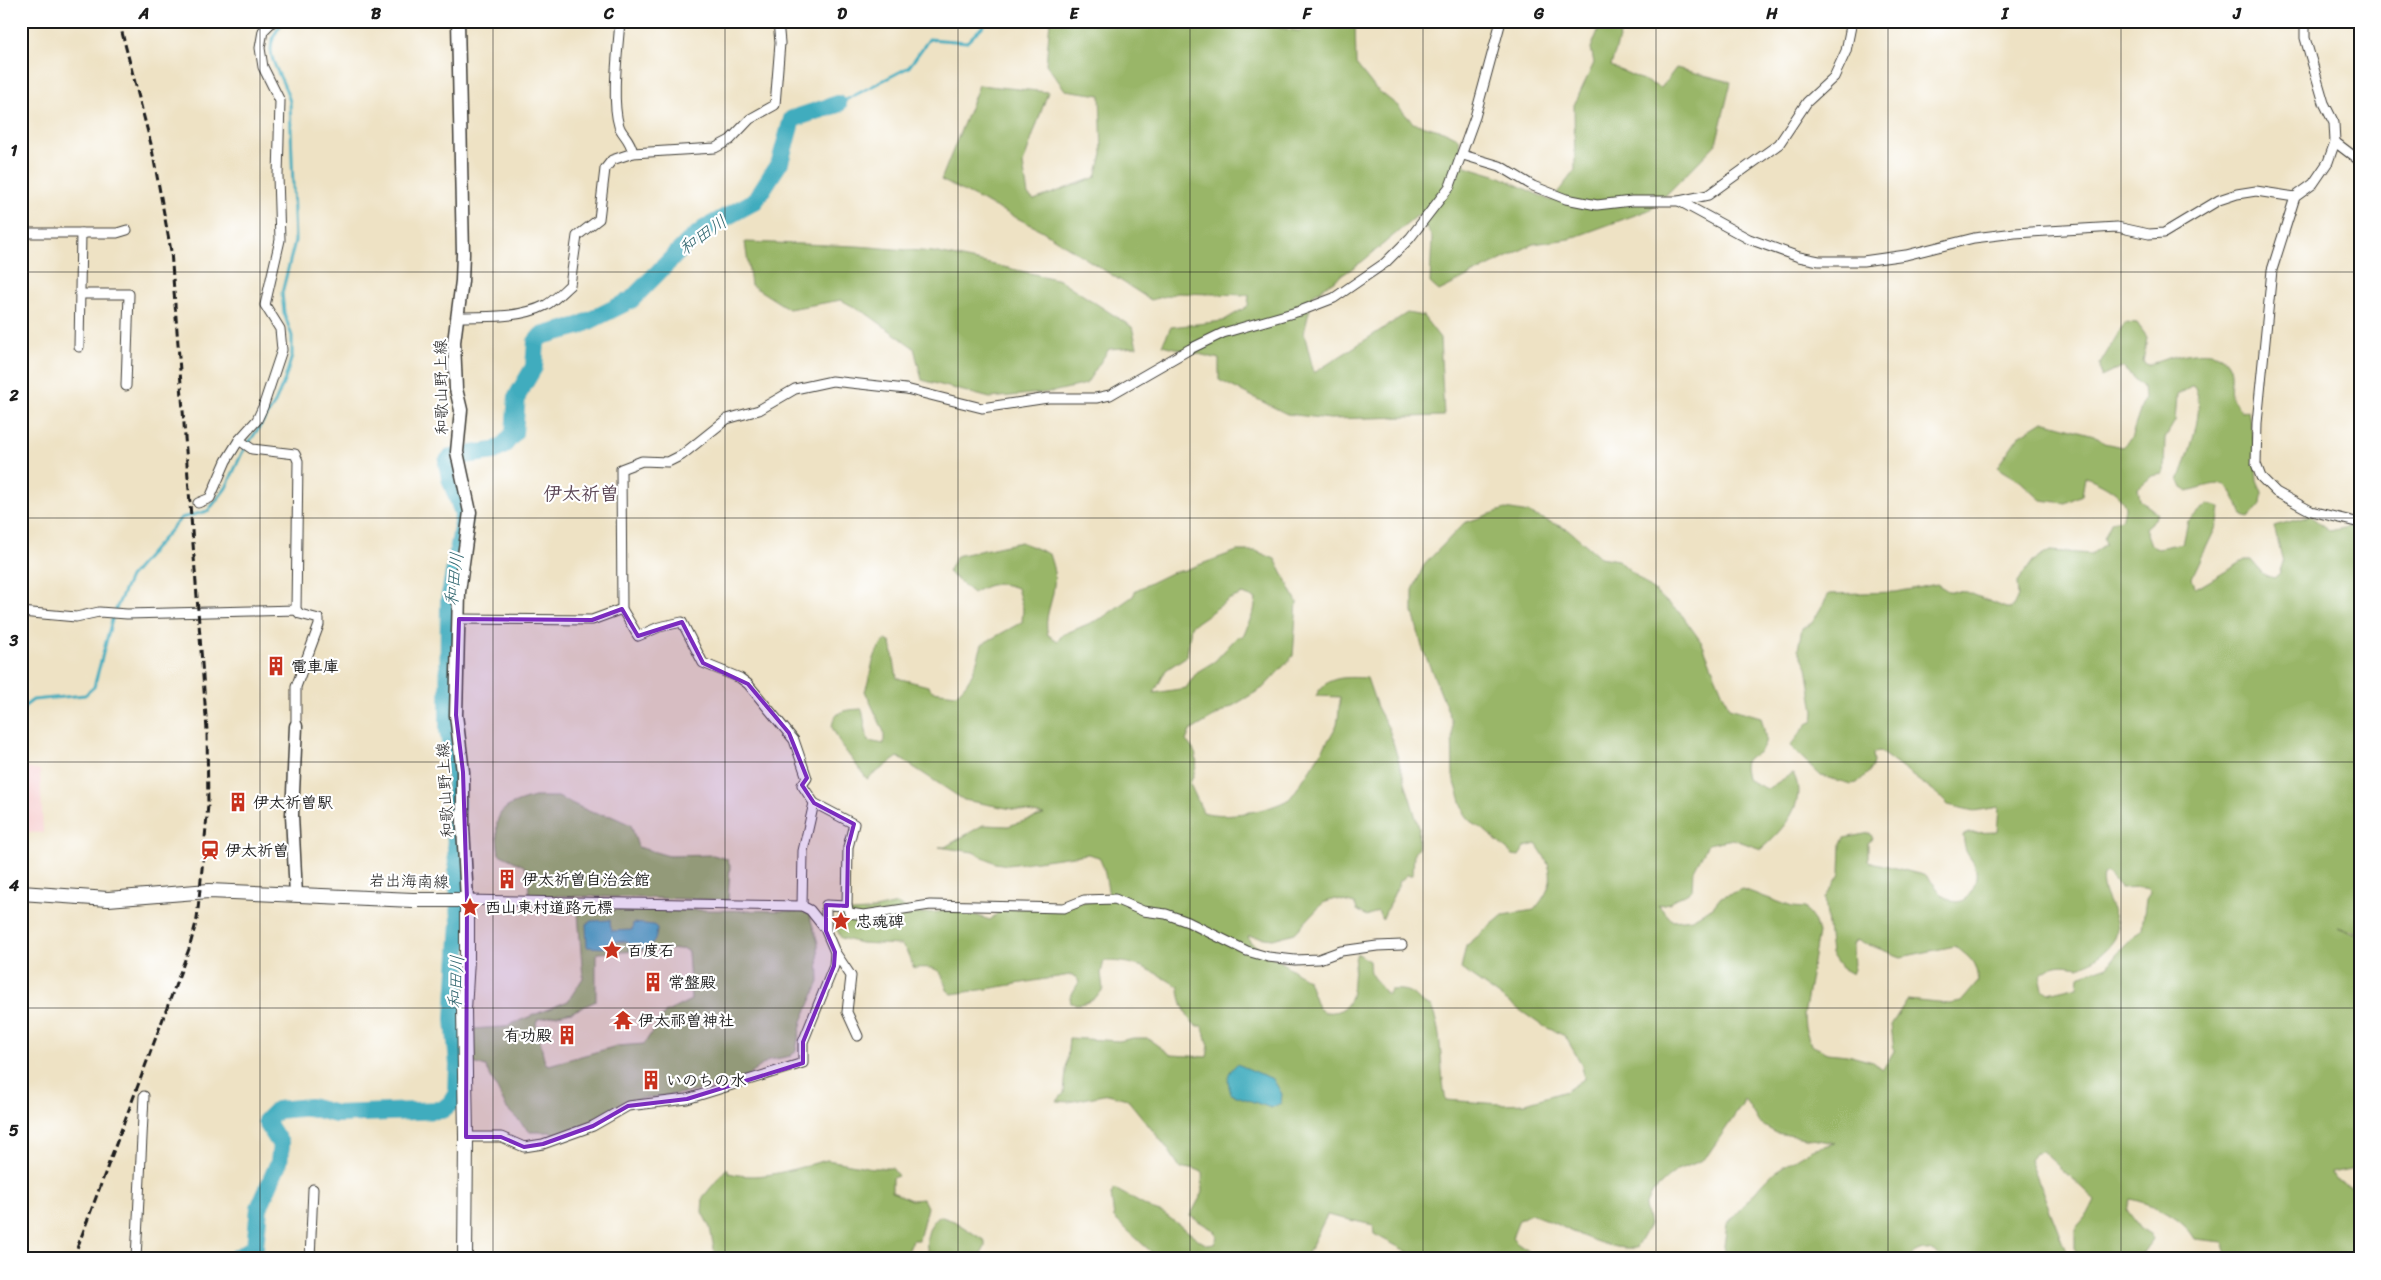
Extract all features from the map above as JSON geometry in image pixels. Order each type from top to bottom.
[{"type":"main road","name":"和歌山野上線","points":[[458,21],[463,254],[454,342],[456,388],[461,410],[458,454],[470,512],[461,578],[456,716],[463,772],[461,900]]},
{"type":"main road","points":[[296,726],[292,815],[296,895]]},
{"type":"main road","name":"岩出海南線","points":[[21,893],[108,899],[200,891],[461,900],[468,960],[464,1010],[465,1259]]},
{"type":"street","points":[[198,503],[210,498],[226,461],[239,440],[257,420],[282,350],[280,329],[265,305],[280,240],[278,176],[280,101],[263,67],[260,48],[263,32],[273,21]]},
{"type":"street","points":[[620,21],[616,95],[619,127],[630,141],[633,152]]},
{"type":"street","points":[[457,317],[493,317],[532,310],[547,304],[570,284],[577,236],[599,219],[605,169],[612,160],[633,152],[715,148],[730,140],[750,119],[775,105],[780,43],[778,21]]},
{"type":"street","points":[[1402,945],[1341,951],[1319,959],[1295,960],[1268,957],[1247,951],[1188,922],[1166,914],[1142,911],[1115,899],[1084,900],[1064,908],[930,904],[864,914],[849,913],[847,906],[848,847],[854,824],[814,803],[802,785],[807,778],[794,740],[748,684],[740,678],[703,663],[682,622],[660,627],[638,636],[622,609],[621,469],[642,461],[668,462],[682,454],[727,419],[759,410],[795,389],[832,381],[906,389],[982,408],[1048,398],[1096,398],[1110,395],[1190,348],[1223,333],[1300,312],[1334,298],[1355,286],[1385,263],[1410,238],[1450,186],[1463,155],[1501,21]]},
{"type":"street","points":[[1463,155],[1500,166],[1533,186],[1566,199],[1597,205],[1632,202],[1679,202],[1708,195],[1779,144],[1807,102],[1834,77],[1846,50],[1852,21]]},
{"type":"street","points":[[2305,21],[2305,38],[2324,103],[2334,122],[2336,142],[2328,162],[2314,184],[2295,197],[2272,270],[2258,405],[2256,464],[2261,477],[2276,492],[2311,511],[2360,523]]},
{"type":"street","points":[[2336,142],[2360,161]]},
{"type":"street","points":[[1679,202],[1749,239],[1799,257],[1819,261],[1863,261],[1906,255],[1974,238],[2015,233],[2117,227],[2149,234],[2164,233],[2219,200],[2237,194],[2256,191],[2295,197]]},
{"type":"street","points":[[21,233],[117,233],[127,230]]},
{"type":"street","points":[[79,347],[81,234]]},
{"type":"street","points":[[80,294],[129,294],[126,386]]},
{"type":"street","points":[[239,440],[252,449],[295,454],[298,461],[296,610]]},
{"type":"street","points":[[459,619],[592,620],[622,609]]},
{"type":"street","points":[[21,612],[76,617],[99,612],[127,614],[296,610],[300,614],[315,616],[319,619],[319,625],[296,687],[296,726]]},
{"type":"street","points":[[802,906],[803,852],[814,803]]},
{"type":"street","points":[[461,900],[802,906],[810,910],[826,930],[835,952],[851,976],[847,1012],[858,1036]]},
{"type":"street","points":[[826,930],[826,905],[847,906]]},
{"type":"street","points":[[466,1137],[501,1137],[524,1147],[543,1144],[593,1126],[628,1106],[687,1098],[804,1063],[803,1042],[834,966],[835,952]]},
{"type":"street","points":[[136,1259],[144,1096]]},
{"type":"street","points":[[310,1259],[313,1189]]},
{"type":"highlighted area","points":[[622,609],[638,636],[682,622],[703,663],[748,684],[789,733],[807,778],[802,785],[814,803],[854,824],[848,847],[847,906],[826,905],[826,931],[835,952],[834,966],[803,1042],[803,1063],[687,1099],[628,1106],[593,1126],[543,1144],[524,1147],[501,1137],[466,1137],[467,900],[463,772],[456,715],[459,619],[592,620]]},
{"type":"shaded area","points":[[21,768],[40,770],[43,833],[21,832]]},
{"type":"green space","points":[[1050,21],[1238,21],[1299,31],[1316,21],[1355,21],[1356,64],[1375,88],[1398,106],[1413,123],[1443,131],[1458,138],[1465,166],[1498,176],[1551,201],[1575,170],[1574,105],[1594,63],[1591,48],[1602,21],[1621,21],[1620,35],[1611,66],[1661,88],[1676,68],[1731,82],[1716,144],[1649,210],[1569,239],[1533,244],[1439,291],[1430,283],[1432,237],[1418,215],[1363,261],[1313,295],[1304,333],[1314,373],[1407,313],[1423,316],[1440,338],[1444,416],[1330,419],[1287,414],[1219,380],[1219,359],[1162,345],[1171,327],[1223,321],[1248,306],[1249,295],[1178,293],[1151,300],[1041,230],[941,180],[979,85],[1048,92],[1023,164],[1028,195],[1034,200],[1096,177],[1102,154],[1100,95],[1065,90],[1046,64]]},
{"type":"green space","points":[[745,242],[857,246],[933,252],[1060,280],[1132,327],[1137,347],[1109,349],[1086,384],[1052,392],[990,398],[922,380],[914,348],[867,314],[841,300],[789,309],[751,285]]},
{"type":"green space","points":[[2125,322],[2137,323],[2147,337],[2143,362],[2148,365],[2180,355],[2205,352],[2216,354],[2225,359],[2230,368],[2231,395],[2233,399],[2242,412],[2248,410],[2255,450],[2257,480],[2262,492],[2261,504],[2249,518],[2243,516],[2233,494],[2224,485],[2210,485],[2187,491],[2182,488],[2179,481],[2195,432],[2199,405],[2193,386],[2177,395],[2175,421],[2165,438],[2164,474],[2152,476],[2138,488],[2140,500],[2157,513],[2155,519],[2145,528],[2151,545],[2158,548],[2183,543],[2188,521],[2208,504],[2220,507],[2218,523],[2192,577],[2195,587],[2201,586],[2245,560],[2251,560],[2263,574],[2274,578],[2279,574],[2283,562],[2274,526],[2310,516],[2330,531],[2360,524],[2360,933],[2337,927],[2360,936],[2360,1167],[2332,1173],[2335,1180],[2360,1190],[2360,1259],[2228,1259],[2223,1242],[2195,1239],[2190,1231],[2167,1213],[2148,1204],[2130,1199],[2127,1210],[2140,1228],[2150,1234],[2153,1239],[2143,1253],[2136,1257],[2130,1254],[2115,1259],[2083,1259],[2075,1248],[2075,1229],[2088,1214],[2095,1200],[2042,1151],[2036,1152],[2030,1160],[2069,1259],[1941,1259],[1934,1252],[1925,1250],[1916,1253],[1908,1259],[1727,1259],[1724,1246],[1727,1224],[1765,1181],[1774,1172],[1812,1149],[1835,1143],[1776,1133],[1759,1123],[1744,1098],[1742,1105],[1707,1156],[1702,1160],[1677,1170],[1650,1195],[1645,1207],[1649,1225],[1636,1248],[1622,1248],[1595,1241],[1530,1214],[1519,1220],[1512,1238],[1531,1253],[1535,1259],[1421,1259],[1374,1234],[1373,1225],[1327,1215],[1305,1259],[1159,1259],[1114,1218],[1111,1194],[1115,1189],[1151,1209],[1163,1213],[1202,1242],[1208,1245],[1214,1244],[1217,1237],[1215,1231],[1190,1216],[1203,1192],[1202,1172],[1193,1168],[1181,1169],[1167,1148],[1127,1099],[1108,1094],[1069,1102],[1057,1101],[1064,1093],[1069,1038],[1119,1041],[1147,1038],[1171,1055],[1207,1057],[1209,1045],[1202,1026],[1196,1026],[1186,1013],[1180,998],[1179,987],[1144,968],[1116,961],[1104,961],[1101,973],[1103,989],[1093,999],[1085,1003],[1071,1003],[1070,997],[1079,982],[1076,977],[1070,975],[952,994],[947,990],[940,973],[936,970],[933,968],[914,968],[906,950],[901,945],[860,943],[841,938],[834,924],[841,913],[867,911],[897,904],[916,914],[960,910],[990,920],[1001,910],[1082,902],[1109,895],[1104,869],[1099,857],[1088,854],[1008,865],[995,863],[973,852],[939,847],[945,847],[983,825],[1008,826],[1044,815],[964,800],[898,757],[867,779],[841,745],[832,727],[833,721],[838,714],[846,710],[862,709],[868,741],[884,744],[884,732],[865,691],[877,651],[886,640],[891,643],[897,678],[928,686],[932,691],[956,694],[970,678],[982,644],[1022,622],[1023,609],[1017,588],[994,584],[973,593],[948,572],[956,556],[1021,542],[1049,554],[1054,581],[1047,616],[1047,628],[1048,635],[1058,641],[1062,635],[1102,618],[1133,596],[1136,590],[1171,573],[1185,570],[1237,551],[1256,551],[1275,559],[1297,602],[1293,656],[1263,688],[1190,731],[1186,741],[1194,752],[1197,761],[1190,784],[1203,812],[1223,815],[1247,813],[1270,807],[1289,799],[1314,763],[1337,724],[1340,697],[1316,696],[1320,689],[1325,684],[1338,679],[1352,677],[1367,678],[1377,707],[1389,729],[1419,828],[1418,848],[1414,852],[1413,875],[1407,875],[1400,881],[1382,920],[1378,911],[1367,916],[1357,910],[1355,904],[1335,899],[1323,903],[1295,933],[1273,939],[1248,936],[1250,942],[1308,980],[1318,1008],[1324,1012],[1336,1012],[1344,1008],[1349,1001],[1357,953],[1369,961],[1370,973],[1387,995],[1390,990],[1406,991],[1431,1007],[1440,1041],[1446,1100],[1500,1104],[1526,1103],[1566,1091],[1584,1079],[1582,1065],[1565,1036],[1541,1025],[1461,969],[1466,946],[1503,915],[1534,910],[1549,885],[1550,869],[1536,844],[1525,847],[1519,856],[1513,855],[1483,829],[1473,824],[1465,814],[1453,776],[1452,721],[1422,647],[1413,612],[1413,590],[1424,565],[1464,523],[1505,509],[1529,513],[1569,530],[1600,557],[1618,560],[1682,615],[1702,643],[1729,708],[1761,717],[1765,744],[1759,752],[1745,761],[1746,779],[1767,789],[1793,773],[1798,794],[1796,805],[1791,815],[1778,833],[1761,849],[1733,839],[1708,844],[1693,872],[1692,890],[1669,903],[1658,905],[1673,921],[1692,919],[1713,907],[1721,897],[1743,889],[1792,907],[1805,908],[1815,922],[1818,933],[1804,1016],[1805,1028],[1811,1045],[1828,1053],[1847,1055],[1873,1062],[1883,1069],[1894,1051],[1891,1025],[1907,1000],[1949,1004],[1961,1002],[1978,982],[1976,969],[1972,961],[1955,946],[1901,957],[1856,940],[1853,945],[1854,969],[1852,974],[1841,968],[1831,954],[1825,898],[1840,874],[1841,844],[1844,838],[1870,833],[1873,839],[1868,843],[1868,861],[1923,875],[1948,899],[1954,902],[1960,901],[1965,899],[1973,889],[1976,877],[1975,868],[1964,845],[1963,835],[1997,832],[1999,807],[1974,811],[1948,805],[1938,795],[1879,751],[1873,753],[1874,763],[1868,773],[1857,783],[1851,784],[1821,776],[1790,746],[1807,724],[1813,721],[1814,712],[1807,667],[1798,649],[1802,628],[1812,623],[1829,594],[1896,592],[1937,584],[1948,591],[1967,592],[2006,608],[2012,608],[2018,596],[2017,583],[2033,561],[2050,551],[2091,554],[2106,544],[2104,538],[2111,522],[2123,518],[2125,507],[2120,497],[2109,488],[2085,477],[2082,495],[2065,503],[2041,500],[2020,481],[1997,467],[2019,436],[2043,421],[2094,435],[2104,443],[2122,447],[2131,438],[2144,399],[2143,387],[2122,367],[2101,377],[2100,364]],"holes":[[[1243,594],[1256,599],[1254,611],[1243,636],[1237,637],[1215,661],[1197,672],[1186,688],[1154,693],[1166,670],[1187,656],[1191,626],[1230,599]],[[2107,873],[2121,888],[2139,887],[2148,889],[2150,893],[2146,899],[2142,928],[2115,955],[2108,966],[2079,976],[2078,986],[2048,993],[2043,989],[2040,975],[2055,966],[2079,967],[2089,963],[2109,947],[2115,938],[2116,923],[2102,883],[2103,875]]]},
{"type":"green space","points":[[534,797],[558,797],[593,813],[611,816],[631,825],[638,847],[669,856],[713,855],[727,859],[730,866],[728,900],[529,895],[528,873],[524,866],[499,854],[497,822],[504,810],[511,805]]},
{"type":"green space","points":[[579,909],[801,911],[809,914],[818,943],[819,982],[802,1021],[796,1050],[791,1056],[769,1060],[746,1077],[699,1091],[626,1101],[584,1125],[555,1135],[551,1132],[530,1132],[507,1109],[486,1067],[473,1063],[471,1029],[504,1027],[568,1001],[583,978]],"holes":[[[684,949],[688,952],[691,1000],[665,1013],[644,1044],[617,1046],[549,1065],[545,1063],[536,1023],[538,1019],[572,1012],[596,1001],[596,956],[598,953]]]},
{"type":"green space","points":[[827,1160],[873,1168],[892,1168],[898,1176],[892,1178],[892,1192],[911,1200],[923,1199],[927,1207],[919,1240],[913,1240],[905,1259],[716,1259],[710,1228],[702,1212],[703,1197],[727,1168],[729,1173],[754,1176],[778,1173]]},
{"type":"green space","points":[[939,1216],[954,1221],[985,1241],[985,1247],[980,1256],[990,1259],[932,1259],[927,1249],[927,1237],[931,1225]]},
{"type":"water","points":[[610,920],[611,931],[632,930],[633,923],[654,925],[657,928],[655,939],[646,948],[636,950],[630,950],[628,941],[613,942],[604,948],[587,947],[586,924],[591,921]]},
{"type":"water","points":[[1237,1064],[1273,1079],[1282,1094],[1281,1103],[1271,1108],[1231,1094],[1228,1077]]},
{"type":"waterway","points":[[21,716],[25,706],[33,700],[85,695],[94,687],[113,616],[130,577],[181,518],[208,511],[226,488],[242,453],[274,405],[285,379],[292,356],[292,336],[284,313],[282,293],[295,241],[290,102],[273,62],[271,52],[276,33],[284,21]]},
{"type":"waterway","name":"和田川","points":[[838,104],[909,67],[929,39],[967,42],[988,21]]},
{"type":"waterway","name":"和田川","points":[[235,1259],[255,1247],[259,1208],[279,1162],[281,1145],[266,1121],[277,1110],[310,1107],[336,1114],[442,1110],[451,1103],[457,1093],[458,1065],[454,1019],[460,922],[455,829],[456,779],[448,730],[449,600],[462,529],[463,513],[450,478],[447,462],[451,457],[494,451],[503,446],[514,433],[517,396],[534,367],[536,342],[541,336],[579,326],[631,300],[688,242],[704,229],[755,201],[780,162],[792,119],[838,104]]},
{"type":"railway","points":[[73,1259],[189,949],[197,919],[208,805],[207,730],[171,251],[151,144],[119,21]]},
{"type":"place","name":"電車庫","points":[[276,666]]},
{"type":"place","name":"伊太祈曽駅","points":[[238,802]]},
{"type":"place","name":"伊太祈曽","points":[[210,850]]},
{"type":"place","name":"伊太祈曽自治会館","points":[[507,879]]},
{"type":"place","name":"西山東村道路元標","points":[[470,907]]},
{"type":"place","name":"忠魂碑","points":[[841,921]]},
{"type":"place","name":"百度石","points":[[612,950]]},
{"type":"place","name":"常盤殿","points":[[653,982]]},
{"type":"place","name":"伊太祁曽神社","points":[[623,1020]]},
{"type":"place","name":"有功殿","points":[[567,1035]]},
{"type":"place","name":"いのちの水","points":[[651,1080]]},
{"type":"district","name":"伊太祈曽","points":[[581,493]]}]
